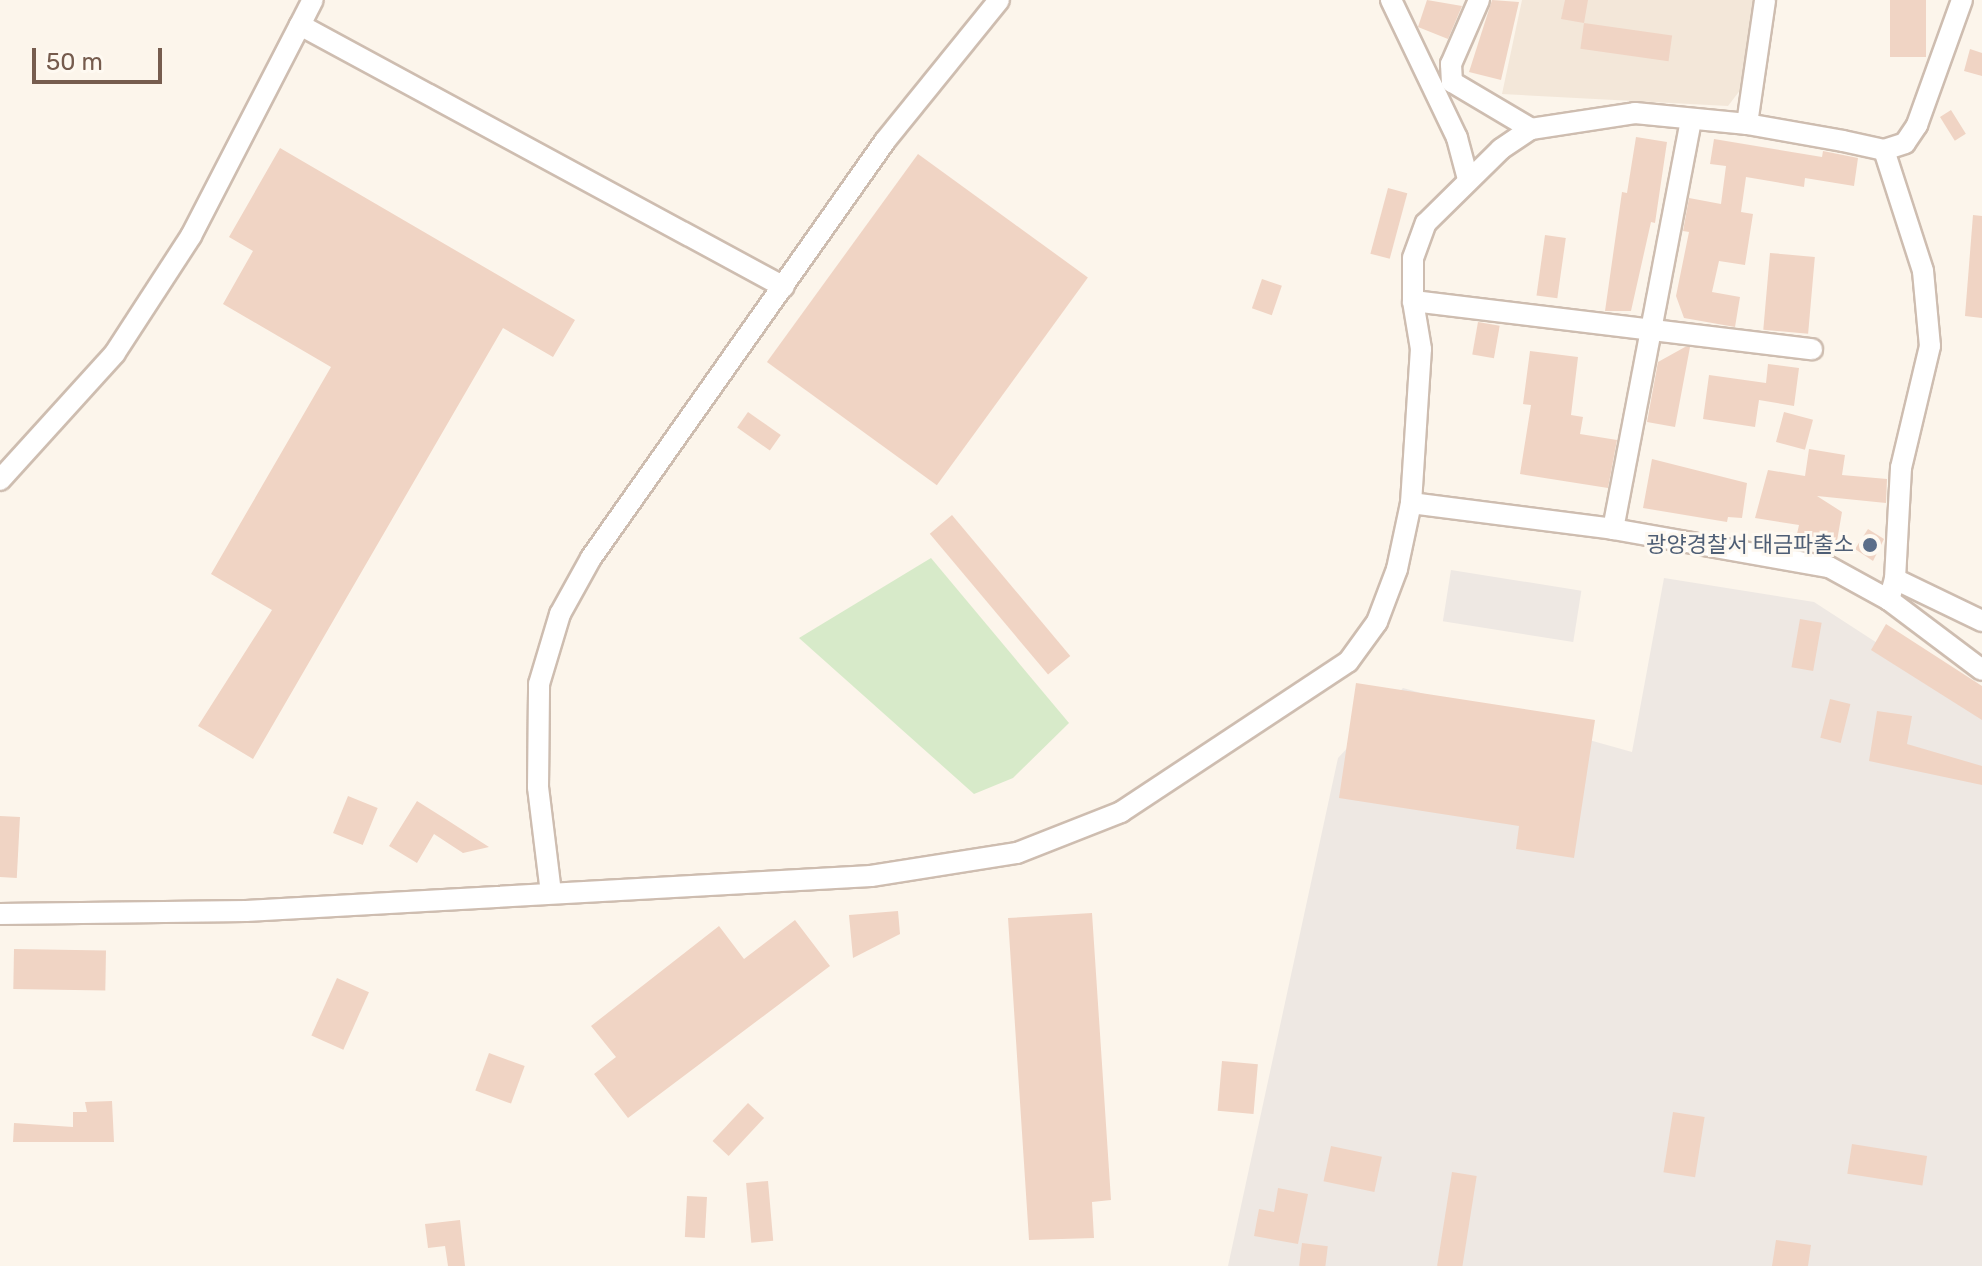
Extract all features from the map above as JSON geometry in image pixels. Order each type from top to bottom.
[{"type":"street","points":[[0,480],[115,353],[191,236],[313,0]]},
{"type":"street","points":[[551,893],[538,787],[539,684],[560,614],[591,558],[893,129],[999,0]]},
{"type":"street","points":[[1391,0],[1457,138],[1468,179]]},
{"type":"street","points":[[1479,0],[1451,64],[1452,82],[1531,129]]},
{"type":"street","points":[[1747,124],[1765,0]]},
{"type":"street","points":[[0,914],[246,911],[871,876],[1017,853],[1121,812],[1348,662],[1377,622],[1397,569],[1411,503],[1421,349],[1413,301],[1413,258],[1426,223],[1468,179],[1531,129],[1635,113],[1747,124],[1884,150],[1905,143],[1917,125],[1962,0]]},
{"type":"street","points":[[300,25],[784,287]]},
{"type":"street","points":[[1613,529],[1691,119]]},
{"type":"street","points":[[1884,150],[1923,271],[1930,346],[1901,468],[1895,579],[1889,600]]},
{"type":"street","points":[[1413,301],[1649,333],[1812,349]]},
{"type":"street","points":[[1411,503],[1613,529],[1829,567],[1889,600],[1982,670]]},
{"type":"street","points":[[1895,579],[1982,621]]},
{"type":"shaded area","points":[[1522,0],[1754,0],[1741,89],[1728,106],[1502,94]]},
{"type":"shaded area","points":[[1451,570],[1581,591],[1573,642],[1443,621]]},
{"type":"shaded area","points":[[1664,578],[1814,602],[1982,711],[1982,1266],[1228,1266],[1338,758],[1403,688],[1632,752]]},
{"type":"green space","points":[[931,558],[1069,723],[1013,778],[974,794],[799,638]]},
{"type":"building","points":[[1427,0],[1462,6],[1448,39],[1418,27]]},
{"type":"building","points":[[1492,0],[1519,2],[1501,80],[1469,72]]},
{"type":"building","points":[[1565,0],[1588,0],[1584,23],[1561,19]]},
{"type":"building","points":[[1890,0],[1926,0],[1926,57],[1890,57]]},
{"type":"building","points":[[1584,23],[1672,35],[1669,61],[1580,49]]},
{"type":"building","points":[[1970,49],[1982,53],[1982,76],[1964,71]]},
{"type":"building","points":[[1951,110],[1966,134],[1955,141],[1940,117]]},
{"type":"building","points":[[1636,137],[1667,142],[1655,223],[1651,222],[1631,311],[1605,311],[1622,192],[1627,193]]},
{"type":"building","points":[[1714,139],[1822,157],[1823,151],[1858,158],[1854,186],[1805,178],[1804,187],[1746,177],[1741,212],[1753,214],[1745,265],[1719,261],[1712,292],[1740,297],[1735,327],[1684,318],[1676,296],[1689,232],[1683,231],[1689,198],[1721,204],[1726,166],[1710,164]]},
{"type":"building","points":[[280,148],[575,320],[553,357],[503,328],[253,759],[198,726],[272,610],[211,574],[331,367],[223,304],[253,251],[229,237]]},
{"type":"building","points":[[918,154],[1088,277],[937,485],[767,362]]},
{"type":"building","points":[[1388,188],[1407,193],[1390,259],[1370,254]]},
{"type":"building","points":[[1973,215],[1982,216],[1982,318],[1965,316]]},
{"type":"building","points":[[1545,235],[1566,238],[1557,298],[1537,295]]},
{"type":"building","points":[[1770,253],[1815,257],[1808,334],[1763,330]]},
{"type":"building","points":[[1262,279],[1282,286],[1272,315],[1252,308]]},
{"type":"building","points":[[1478,322],[1500,326],[1494,358],[1472,354]]},
{"type":"building","points":[[1690,347],[1675,427],[1647,422],[1658,362]]},
{"type":"building","points":[[1530,351],[1578,357],[1571,415],[1583,417],[1580,434],[1617,440],[1608,488],[1520,474],[1531,405],[1523,404]]},
{"type":"building","points":[[1768,364],[1799,368],[1794,406],[1759,400],[1755,427],[1703,419],[1709,375],[1766,383]]},
{"type":"building","points":[[748,412],[781,435],[770,451],[737,428]]},
{"type":"building","points":[[1784,412],[1813,420],[1805,450],[1776,442]]},
{"type":"building","points":[[1809,449],[1845,455],[1842,475],[1887,479],[1886,503],[1817,496],[1842,512],[1837,541],[1797,534],[1799,525],[1755,518],[1768,470],[1805,476]]},
{"type":"building","points":[[1652,459],[1747,483],[1742,518],[1728,517],[1727,522],[1643,508]]},
{"type":"building","points":[[952,515],[1070,656],[1048,675],[930,534]]},
{"type":"building","name":"광양경찰서 태금파출소","points":[[1868,529],[1884,539],[1873,561],[1855,549]]},
{"type":"building","points":[[1800,619],[1822,623],[1813,671],[1791,667]]},
{"type":"building","points":[[1886,624],[1982,686],[1982,720],[1871,650]]},
{"type":"building","points":[[1356,683],[1595,720],[1574,858],[1516,849],[1519,826],[1339,798]]},
{"type":"building","points":[[1830,699],[1850,704],[1841,743],[1820,738]]},
{"type":"building","points":[[1877,711],[1912,716],[1907,744],[1982,766],[1982,785],[1869,761]]},
{"type":"building","points":[[348,796],[378,808],[363,845],[333,833]]},
{"type":"building","points":[[417,801],[489,847],[463,853],[434,834],[417,863],[389,846]]},
{"type":"building","points":[[0,816],[20,817],[17,878],[0,877]]},
{"type":"building","points":[[898,911],[900,934],[853,958],[849,915]]},
{"type":"building","points":[[1092,913],[1111,1200],[1092,1202],[1094,1238],[1029,1240],[1008,918]]},
{"type":"building","points":[[795,920],[830,966],[628,1118],[594,1074],[616,1057],[591,1026],[719,926],[744,959]]},
{"type":"building","points":[[14,949],[106,951],[105,991],[13,989]]},
{"type":"building","points":[[337,978],[369,992],[343,1050],[311,1036]]},
{"type":"building","points":[[489,1053],[525,1066],[511,1104],[475,1091]]},
{"type":"building","points":[[1222,1061],[1258,1064],[1254,1114],[1218,1111]]},
{"type":"building","points":[[112,1101],[114,1142],[13,1142],[14,1123],[73,1127],[73,1112],[87,1112],[85,1102]]},
{"type":"building","points":[[748,1103],[764,1118],[729,1156],[713,1141]]},
{"type":"building","points":[[1673,1112],[1705,1117],[1695,1177],[1663,1172]]},
{"type":"building","points":[[1852,1144],[1927,1156],[1922,1186],[1847,1174]]},
{"type":"building","points":[[1331,1146],[1382,1157],[1374,1192],[1324,1181]]},
{"type":"building","points":[[1452,1172],[1477,1176],[1462,1266],[1437,1266]]},
{"type":"building","points":[[768,1181],[773,1241],[751,1243],[746,1183]]},
{"type":"building","points":[[1278,1188],[1308,1194],[1298,1244],[1254,1236],[1259,1209],[1274,1212]]},
{"type":"building","points":[[687,1196],[707,1197],[705,1238],[685,1237]]},
{"type":"building","points":[[460,1220],[465,1266],[448,1266],[445,1246],[428,1248],[425,1224]]},
{"type":"building","points":[[1776,1240],[1811,1245],[1808,1266],[1772,1266]]},
{"type":"building","points":[[1302,1243],[1328,1246],[1325,1266],[1299,1266]]},
{"type":"place","name":"광양경찰서 태금파출소","points":[[1870,545]]}]
